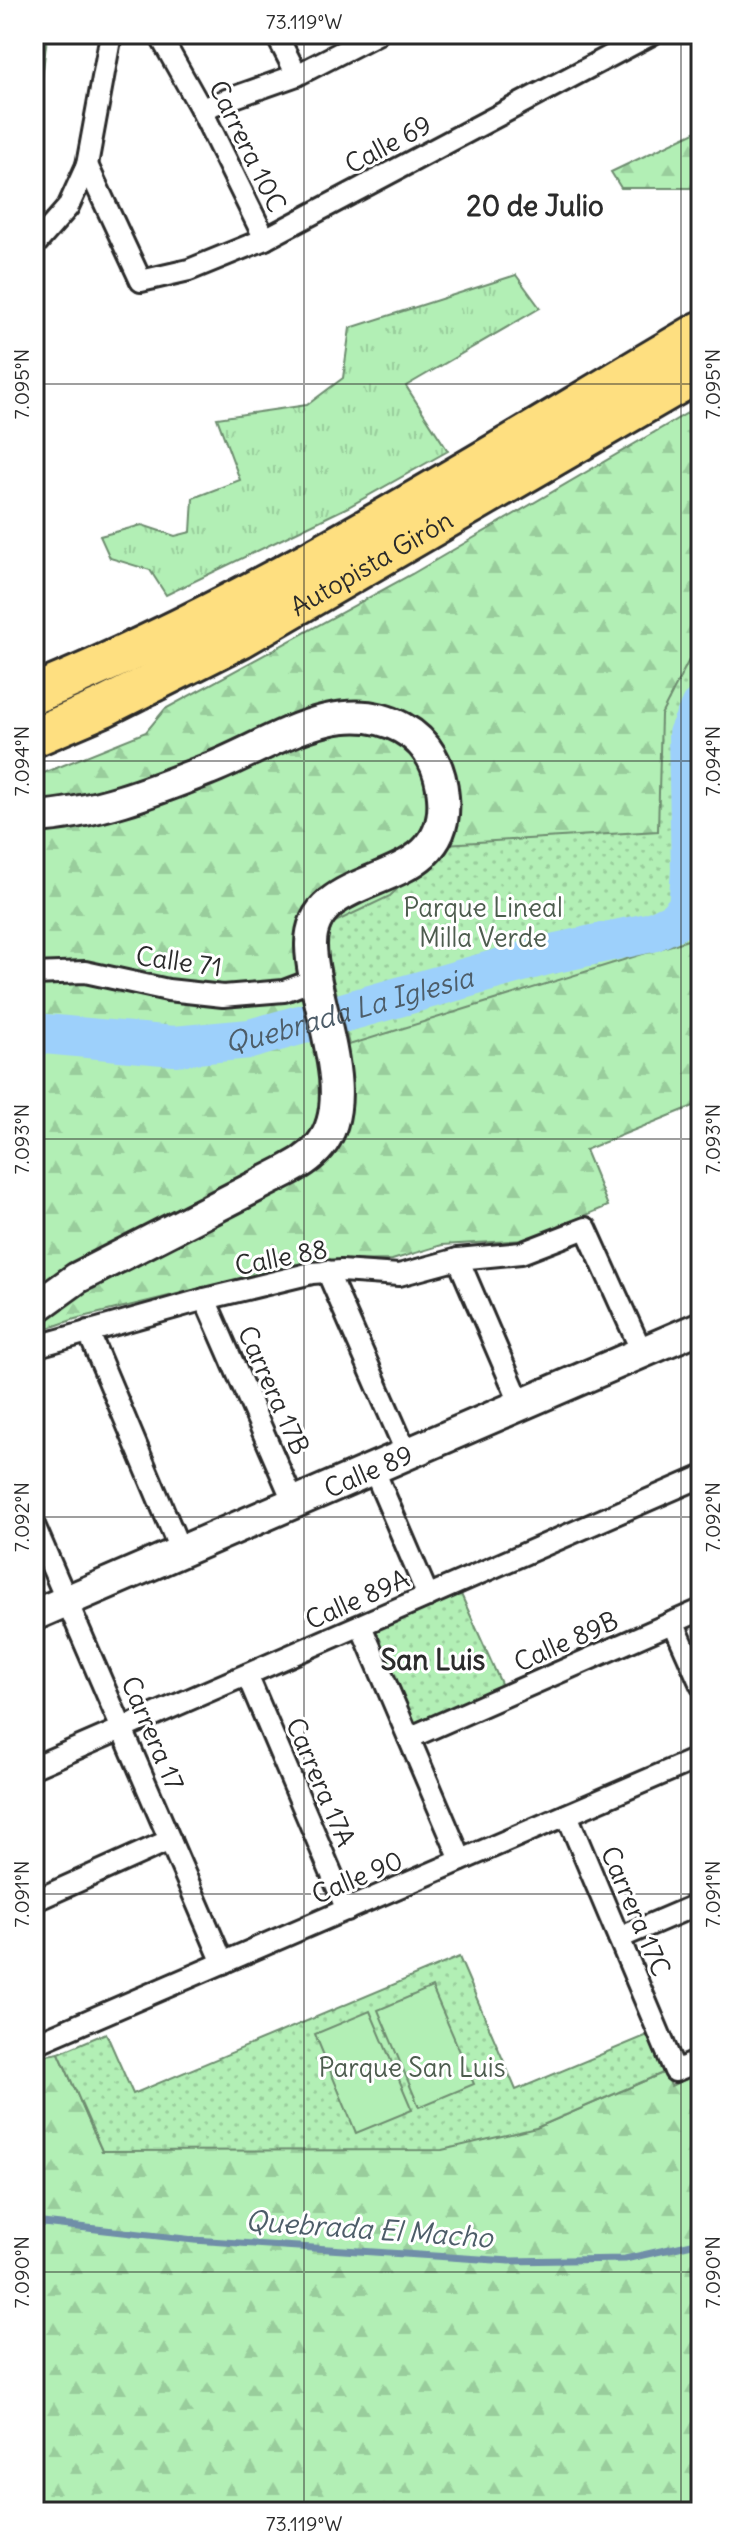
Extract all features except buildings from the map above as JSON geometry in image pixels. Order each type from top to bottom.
[{"type":"highway","name":"Autopista Girón","points":[[34,694],[157,641],[244,596],[701,331]]},
{"type":"highway","name":"Autopista Girón","points":[[34,737],[104,707],[241,638],[701,371]]},
{"type":"street","points":[[34,246],[68,207],[87,165],[111,34]]},
{"type":"street","name":"Carrera 10C","points":[[159,34],[201,109],[265,239]]},
{"type":"street","points":[[276,34],[297,75]]},
{"type":"street","points":[[201,109],[297,75],[377,34]]},
{"type":"street","name":"Calle 69","points":[[87,165],[141,281],[189,270],[265,239],[652,34]]},
{"type":"street","points":[[34,817],[108,805],[210,769],[319,722],[368,715],[388,720],[413,734],[427,748],[438,769],[444,815],[438,834],[420,858],[328,903],[318,916],[310,942],[328,1039],[335,1110],[326,1136],[308,1159],[77,1278],[34,1309]]},
{"type":"street","name":"Calle 71","points":[[34,974],[85,972],[168,990],[223,996],[318,989]]},
{"type":"street","name":"Calle 88","points":[[34,1347],[205,1299],[327,1271],[399,1275],[458,1259],[521,1253],[586,1228],[642,1352]]},
{"type":"street","points":[[458,1259],[521,1405]]},
{"type":"street","points":[[327,1271],[407,1454]]},
{"type":"street","name":"Carrera 17B","points":[[205,1299],[294,1503]]},
{"type":"street","name":"Calle 89","points":[[34,1615],[701,1327]]},
{"type":"street","points":[[88,1331],[181,1552]]},
{"type":"street","points":[[373,1468],[428,1596]]},
{"type":"street","name":"Calle 89A","points":[[34,1767],[701,1477]]},
{"type":"street","name":"Carrera 17","points":[[34,1525],[223,1963]]},
{"type":"street","name":"Calle 89B","points":[[409,1738],[701,1610]]},
{"type":"street","points":[[673,1622],[701,1685]]},
{"type":"street","points":[[361,1626],[461,1860]]},
{"type":"street","name":"Carrera 17A","points":[[247,1675],[347,1910]]},
{"type":"street","name":"Calle 90","points":[[34,2044],[701,1757]]},
{"type":"street","name":"Carrera 17C","points":[[567,1815],[675,2071],[701,2060]]},
{"type":"street","points":[[34,1901],[170,1840]]},
{"type":"street","points":[[619,1938],[701,1903]]},
{"type":"green space","points":[[34,34],[47,37],[34,144]]},
{"type":"green space","points":[[701,129],[701,208],[692,188],[621,188],[611,172]]},
{"type":"green space","points":[[516,275],[540,308],[406,386],[448,451],[348,507],[166,595],[150,570],[110,558],[100,536],[142,525],[175,536],[191,532],[193,498],[240,480],[217,418],[307,405],[343,378],[350,328]]},
{"type":"green space","points":[[701,405],[701,1103],[585,1150],[608,1206],[526,1240],[442,1245],[392,1260],[341,1261],[251,1276],[75,1319],[34,1333],[34,777],[146,732],[165,709],[412,574]]},
{"type":"green space","name":"Parque Lineal Milla Verde","points":[[701,652],[701,936],[349,1045],[325,946],[333,923],[390,896],[444,844],[658,831],[661,715],[690,658]]},
{"type":"green space","points":[[460,1592],[503,1688],[408,1729],[366,1633]]},
{"type":"green space","name":"Parque San Luis","points":[[459,1957],[516,2090],[650,2034],[665,2072],[536,2128],[442,2150],[102,2151],[59,2053],[106,2033],[133,2094]]},
{"type":"green space","points":[[432,1987],[474,2084],[419,2107],[378,2010]]},
{"type":"green space","points":[[370,2011],[412,2110],[356,2133],[315,2034]]},
{"type":"green space","points":[[59,2053],[102,2151],[536,2128],[665,2072],[671,2086],[701,2072],[701,2496],[678,2512],[34,2512],[34,2057]]},
{"type":"waterway","name":"Quebrada La Iglesia","points":[[34,1033],[174,1046],[250,1039],[547,955],[652,932],[675,921],[688,907],[691,871],[688,734],[701,706]]},
{"type":"waterway","name":"Quebrada El Macho","points":[[34,2222],[194,2240],[510,2261],[625,2259],[701,2242]]},
{"type":"district","name":"20 de Julio","points":[[535,206]]},
{"type":"district","name":"San Luis","points":[[433,1660]]}]
